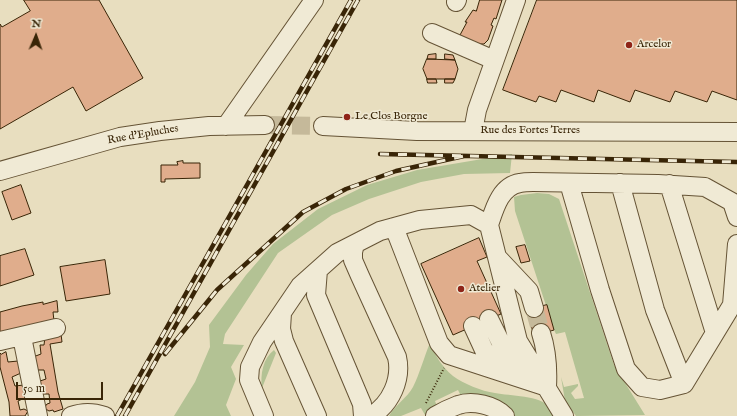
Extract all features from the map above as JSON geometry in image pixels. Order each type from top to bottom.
[{"type":"street","points":[[226,126],[314,0]]},
{"type":"street","points":[[473,131],[477,110],[516,0]]},
{"type":"street","points":[[432,33],[494,60]]},
{"type":"street","name":"Rue d'Epluches","points":[[0,172],[120,137],[209,126],[265,125]]},
{"type":"street","name":"Rue des Fortes Terres","points":[[323,126],[417,131],[737,132]]},
{"type":"street","points":[[564,416],[518,341],[489,226],[497,202],[506,190],[518,183],[669,184],[705,187],[732,202],[737,217]]},
{"type":"street","points":[[570,183],[600,290],[626,369],[642,387],[660,390],[684,384],[732,305],[737,244]]},
{"type":"street","points":[[620,183],[656,310],[684,384]]},
{"type":"street","points":[[669,184],[715,334]]},
{"type":"street","points":[[264,416],[249,380],[250,367],[262,342],[300,286],[337,253],[380,231],[420,220],[471,215],[489,226]]},
{"type":"street","points":[[394,227],[439,343],[449,354],[547,386]]},
{"type":"street","points":[[355,244],[353,252],[354,260],[397,357],[399,366],[395,387],[380,410],[371,416]]},
{"type":"street","points":[[498,258],[529,291],[534,308]]},
{"type":"street","points":[[318,270],[316,295],[362,404],[363,416]]},
{"type":"street","points":[[282,312],[280,329],[284,341],[317,416]]},
{"type":"street","points":[[517,364],[500,358],[481,323],[517,364],[547,386]]},
{"type":"street","points":[[0,341],[56,328]]},
{"type":"street","points":[[542,333],[546,347],[548,365],[547,386]]},
{"type":"street","points":[[22,337],[38,416]]},
{"type":"street","points":[[430,413],[459,404],[474,404],[486,405],[499,410],[505,416]]},
{"type":"street","points":[[71,416],[86,412],[105,416]]},
{"type":"path","points":[[430,413],[427,402],[449,354]]},
{"type":"green space","points":[[512,154],[510,173],[464,174],[421,182],[369,199],[332,215],[278,253],[225,334],[223,344],[244,345],[231,367],[236,379],[226,405],[231,416],[174,416],[195,382],[210,347],[209,325],[246,275],[273,244],[318,209],[367,185],[417,170]]},
{"type":"green space","points":[[537,193],[549,194],[559,199],[614,365],[645,415],[576,416],[565,401],[561,377],[564,387],[578,384],[578,386],[571,393],[575,399],[584,398],[565,332],[556,334],[554,330],[515,211],[514,197]]},
{"type":"green space","points":[[430,343],[442,365],[453,376],[462,382],[484,391],[532,398],[546,404],[551,408],[555,416],[514,416],[508,411],[462,398],[458,390],[435,401],[438,409],[425,415],[421,408],[401,416],[389,416],[394,408],[408,395],[413,387]]},
{"type":"green space","points":[[274,350],[276,353],[262,388],[261,378],[263,367],[267,357]]},
{"type":"building","points":[[24,0],[99,0],[143,78],[86,111],[73,87],[0,129],[0,24],[2,27],[30,11]]},
{"type":"building","points":[[480,0],[502,0],[496,19],[494,18],[491,25],[493,26],[488,40],[484,44],[476,44],[460,35],[467,22],[465,22],[473,10],[476,11]]},
{"type":"building","name":"Arcelor","points":[[537,0],[737,0],[737,100],[712,91],[707,102],[675,91],[670,102],[635,90],[630,102],[598,90],[594,102],[561,90],[556,102],[539,96],[536,102],[503,90]]},
{"type":"building","points":[[436,54],[436,59],[427,59],[428,55]]},
{"type":"building","points":[[445,54],[453,55],[455,60],[445,59]]},
{"type":"building","points":[[427,59],[455,60],[458,69],[455,79],[427,79],[423,69]]},
{"type":"building","points":[[427,79],[436,79],[437,83],[428,83]]},
{"type":"building","points":[[445,79],[455,79],[453,83],[445,83]]},
{"type":"building","points":[[183,161],[183,163],[200,163],[200,178],[165,179],[165,182],[161,182],[161,165],[178,165],[177,162]]},
{"type":"building","points":[[21,185],[31,213],[12,220],[2,192]]},
{"type":"building","name":"Atelier","points":[[479,238],[487,257],[477,261],[501,314],[453,335],[421,264]]},
{"type":"building","points":[[525,245],[530,261],[521,263],[516,247]]},
{"type":"building","points":[[25,249],[34,275],[0,286],[0,256]]},
{"type":"building","points":[[105,260],[110,294],[66,301],[60,267]]},
{"type":"building","points":[[57,301],[58,312],[53,312],[54,321],[0,332],[0,312],[22,306]]},
{"type":"building","points":[[547,305],[554,330],[534,336],[527,310]]},
{"type":"building","points":[[61,334],[62,342],[50,344],[58,392],[63,409],[54,412],[53,410],[49,411],[44,408],[50,403],[49,394],[39,394],[37,382],[46,379],[44,370],[35,370],[33,357],[41,354],[40,345],[44,345],[45,337]]},
{"type":"building","points":[[6,352],[8,362],[18,361],[21,373],[12,377],[15,386],[24,385],[27,397],[18,401],[20,410],[24,409],[28,411],[25,416],[10,416],[9,402],[0,367],[0,353]]},
{"type":"tunnel","points":[[265,125],[323,126]]},
{"type":"tunnel","points":[[534,308],[541,333]]},
{"type":"railway","points":[[117,416],[351,0]]},
{"type":"railway","points":[[125,416],[358,0]]},
{"type":"railway","points":[[380,154],[737,162]]},
{"type":"railway","points":[[165,354],[217,290],[303,212],[346,189],[396,171],[464,156]]},
{"type":"place","name":"Arcelor","points":[[629,45]]},
{"type":"place","name":"Le Clos Borgne","points":[[347,117]]},
{"type":"place","name":"Atelier","points":[[461,289]]}]
